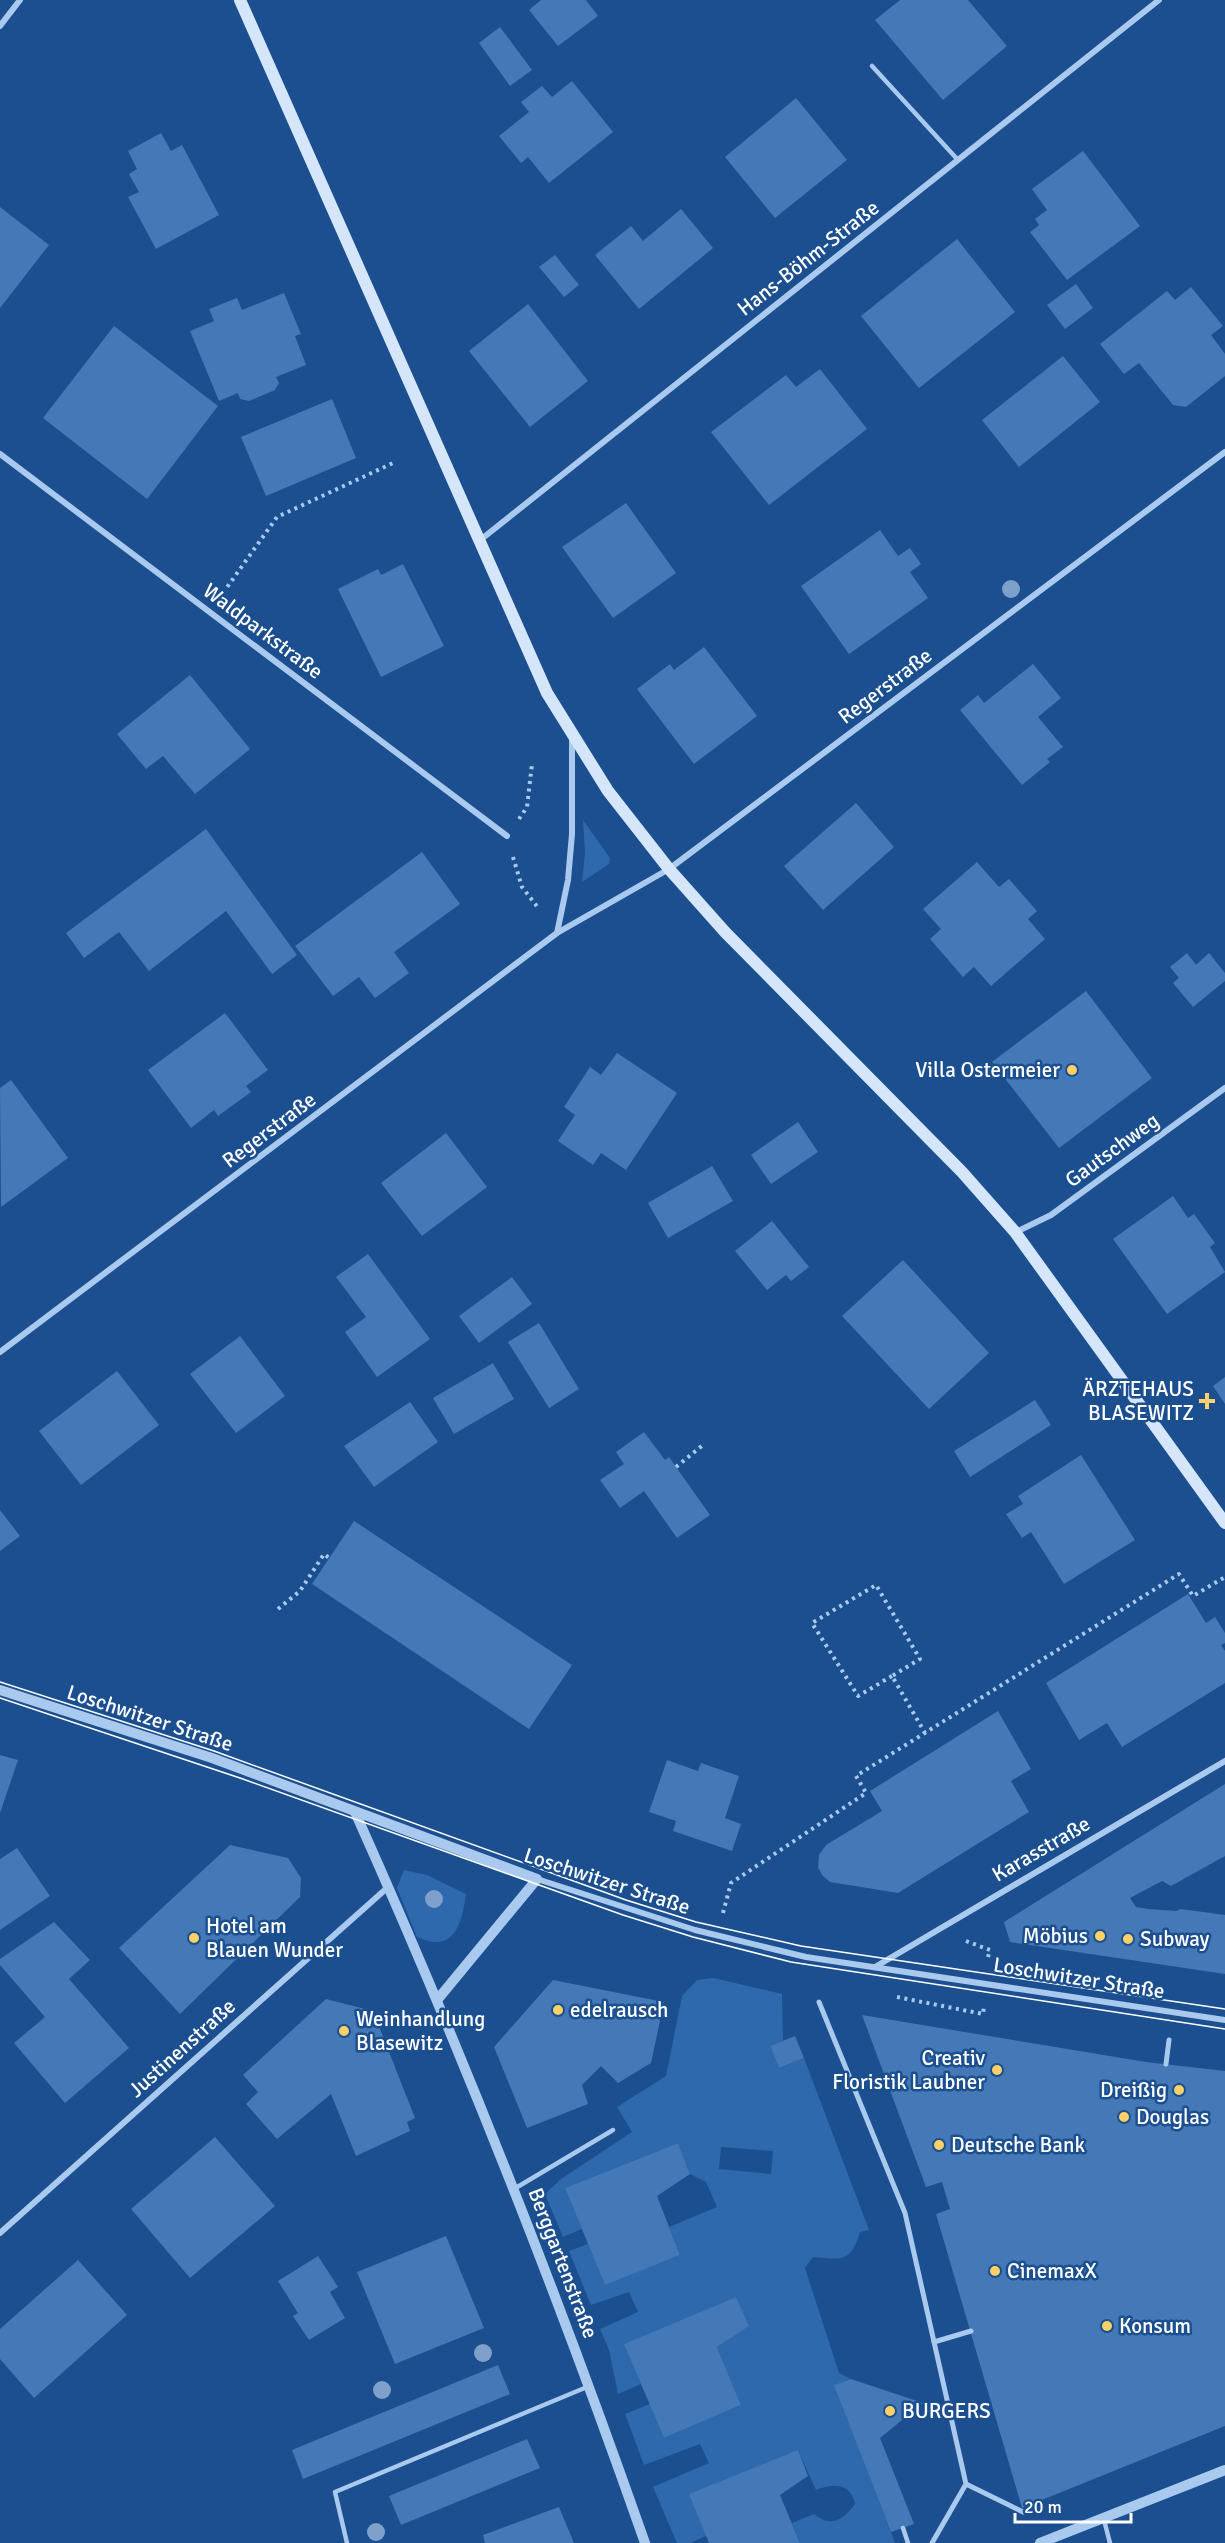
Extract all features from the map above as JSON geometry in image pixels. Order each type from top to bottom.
[{"type":"main road","points":[[240,0],[478,542],[547,693],[608,791],[669,869],[725,932],[962,1172],[1015,1232],[1225,1523]]},
{"type":"street","points":[[0,26],[20,0]]},
{"type":"street","name":"Hans-Böhm-Straße","points":[[478,542],[1159,0]]},
{"type":"street","name":"Regerstraße","points":[[0,1352],[557,933],[669,869],[1225,452]]},
{"type":"street","name":"Waldparkstraße","points":[[0,454],[507,836]]},
{"type":"street","points":[[557,933],[568,880],[572,834],[572,735]]},
{"type":"street","name":"Gautschweg","points":[[1015,1232],[1051,1215],[1225,1088]]},
{"type":"street","name":"Loschwitzer Straße","points":[[0,1690],[212,1758],[537,1879],[718,1936],[806,1957],[1225,2020]]},
{"type":"street","name":"Karasstraße","points":[[874,1968],[1225,1761]]},
{"type":"street","name":"Berggartenstraße","points":[[355,1812],[438,1999],[514,2189],[590,2386],[645,2543]]},
{"type":"street","points":[[438,1999],[537,1879]]},
{"type":"street","name":"Justinenstraße","points":[[0,2233],[387,1888]]},
{"type":"street","points":[[819,2001],[905,2213],[966,2484],[932,2543]]},
{"type":"street","points":[[1166,2064],[1169,2040]]},
{"type":"street","points":[[934,2342],[970,2331]]},
{"type":"street","points":[[1040,2543],[1225,2470]]},
{"type":"street","points":[[966,2484],[1023,2512]]},
{"type":"lane","points":[[872,66],[958,160]]},
{"type":"lane","points":[[514,2189],[613,2130]]},
{"type":"lane","points":[[347,2543],[335,2492],[590,2386]]},
{"type":"lane","points":[[1103,2518],[1110,2543]]},
{"type":"lane","points":[[903,2528],[908,2543]]},
{"type":"path","points":[[210,612],[277,517],[393,463]]},
{"type":"path","points":[[532,764],[527,807],[507,836],[522,887],[557,933]]},
{"type":"path","points":[[676,1467],[703,1445]]},
{"type":"path","points":[[278,1609],[300,1591],[324,1554],[329,1558]]},
{"type":"path","points":[[718,1936],[731,1883],[866,1793],[856,1776],[1179,1574],[1193,1596],[1225,1577]]},
{"type":"path","points":[[876,1585],[920,1659],[892,1676],[858,1696],[812,1623],[876,1585]]},
{"type":"path","points":[[892,1676],[925,1733]]},
{"type":"path","points":[[988,1957],[990,1950]]},
{"type":"shaded area","points":[[583,820],[610,858],[609,864],[582,882],[585,853]]},
{"type":"shaded area","points":[[404,1870],[427,1875],[466,1894],[458,1926],[454,1934],[447,1939],[439,1942],[417,1937],[397,1888]]},
{"type":"shaded area","points":[[713,1978],[782,1994],[783,2041],[770,2046],[779,2068],[804,2058],[869,2230],[860,2232],[853,2250],[844,2257],[813,2257],[805,2268],[839,2373],[851,2379],[835,2385],[895,2543],[800,2543],[792,2523],[814,2514],[826,2521],[836,2520],[846,2514],[855,2504],[850,2492],[840,2486],[829,2486],[816,2490],[798,2450],[706,2536],[690,2543],[677,2543],[653,2487],[709,2463],[700,2444],[644,2465],[625,2414],[650,2404],[664,2438],[741,2405],[717,2347],[748,2326],[736,2297],[625,2344],[641,2384],[618,2394],[609,2350],[600,2329],[638,2312],[629,2292],[591,2305],[569,2251],[588,2244],[605,2284],[680,2255],[669,2227],[717,2207],[706,2182],[690,2174],[678,2143],[565,2188],[582,2229],[563,2237],[545,2194],[561,2179],[632,2132],[617,2107],[666,2076],[682,1996],[697,1980]],"holes":[[[721,2147],[773,2151],[771,2174],[719,2169]]]},
{"type":"building","points":[[541,0],[586,0],[598,16],[558,46],[529,10]]},
{"type":"building","points":[[900,0],[968,0],[1007,46],[943,100],[875,20]]},
{"type":"building","points":[[500,27],[532,70],[510,86],[479,43]]},
{"type":"building","points":[[572,81],[613,132],[549,183],[528,157],[521,163],[499,136],[529,112],[521,102],[542,86],[552,97]]},
{"type":"building","points":[[796,98],[847,160],[775,218],[725,157]]},
{"type":"building","points":[[161,133],[171,151],[182,145],[219,215],[156,249],[128,197],[139,192],[129,174],[137,169],[128,151]]},
{"type":"building","points":[[1083,151],[1140,226],[1067,280],[1030,232],[1039,225],[1035,219],[1047,210],[1032,189]]},
{"type":"building","points":[[0,207],[49,245],[0,308]]},
{"type":"building","points":[[681,209],[713,248],[639,309],[595,255],[631,226],[643,241]]},
{"type":"building","points":[[957,239],[1015,312],[919,388],[861,316]]},
{"type":"building","points":[[555,255],[579,285],[564,297],[539,267]]},
{"type":"building","points":[[1076,284],[1093,308],[1065,329],[1047,305]]},
{"type":"building","points":[[1191,287],[1223,326],[1211,335],[1225,354],[1225,376],[1186,407],[1173,405],[1139,363],[1124,374],[1100,344],[1167,291],[1175,300]]},
{"type":"building","points":[[284,293],[301,334],[295,336],[306,365],[276,377],[279,383],[275,390],[249,401],[240,399],[238,393],[219,401],[190,331],[214,321],[209,309],[237,298],[242,310]]},
{"type":"building","points":[[528,304],[588,381],[530,427],[469,351]]},
{"type":"building","points":[[114,326],[218,406],[147,499],[43,418]]},
{"type":"building","points":[[1063,356],[1100,402],[1019,467],[982,420]]},
{"type":"building","points":[[820,369],[867,429],[769,505],[711,432],[786,375],[796,387]]},
{"type":"building","points":[[332,399],[356,458],[266,496],[241,437]]},
{"type":"building","points":[[626,503],[676,573],[613,618],[562,547]]},
{"type":"building","points":[[880,530],[898,556],[910,548],[921,564],[910,572],[928,598],[849,654],[801,586]]},
{"type":"building","points":[[403,564],[444,646],[381,677],[338,589],[378,569],[381,575]]},
{"type":"building","points":[[704,647],[757,716],[694,764],[637,689],[670,664],[674,670]]},
{"type":"building","points":[[1033,664],[1061,698],[1038,717],[1063,747],[1047,759],[1050,762],[1022,785],[960,710],[978,695],[984,703]]},
{"type":"building","points":[[190,675],[250,749],[195,794],[163,756],[146,769],[117,734]]},
{"type":"building","points":[[856,803],[894,847],[823,910],[784,866]]},
{"type":"building","points":[[206,829],[297,955],[272,974],[226,911],[149,971],[119,932],[84,958],[66,933]]},
{"type":"building","points":[[422,852],[460,904],[394,952],[409,973],[375,998],[359,977],[333,996],[295,946]]},
{"type":"building","points":[[977,862],[999,887],[1009,879],[1037,911],[1028,919],[1045,939],[991,986],[974,967],[963,977],[930,939],[941,929],[923,909]]},
{"type":"building","points":[[1187,953],[1196,965],[1209,953],[1225,973],[1225,981],[1193,1007],[1173,983],[1179,978],[1170,967]]},
{"type":"building","name":"Villa Ostermeier","points":[[1086,991],[1152,1078],[1059,1148],[992,1062]]},
{"type":"building","points":[[225,1013],[268,1070],[246,1086],[251,1092],[218,1116],[214,1110],[191,1128],[148,1070]]},
{"type":"building","points":[[617,1053],[677,1093],[626,1170],[601,1153],[593,1165],[558,1141],[575,1115],[564,1107],[590,1067],[601,1075]]},
{"type":"building","points":[[11,1080],[68,1158],[1,1207],[0,1088]]},
{"type":"building","points":[[798,1122],[818,1152],[771,1184],[751,1155]]},
{"type":"building","points":[[446,1133],[487,1187],[422,1236],[381,1183]]},
{"type":"building","points":[[712,1166],[733,1201],[668,1238],[648,1203]]},
{"type":"building","points":[[1173,1196],[1188,1218],[1194,1214],[1215,1243],[1210,1247],[1225,1272],[1167,1314],[1113,1239]]},
{"type":"building","points":[[772,1221],[809,1267],[791,1281],[786,1275],[767,1290],[735,1251]]},
{"type":"building","points":[[368,1254],[430,1339],[377,1377],[345,1332],[366,1317],[336,1277]]},
{"type":"building","points":[[903,1260],[989,1353],[929,1409],[842,1316]]},
{"type":"building","points":[[512,1277],[532,1304],[479,1343],[459,1316]]},
{"type":"building","points":[[539,1323],[579,1389],[549,1408],[508,1342]]},
{"type":"building","points":[[240,1336],[285,1396],[236,1433],[190,1374]]},
{"type":"building","points":[[493,1363],[514,1399],[454,1434],[433,1398]]},
{"type":"building","points":[[117,1371],[159,1425],[81,1485],[39,1431]]},
{"type":"building","points":[[1225,1377],[1225,1404],[1213,1386]]},
{"type":"building","points":[[1035,1400],[1051,1425],[970,1477],[954,1451]]},
{"type":"building","points":[[410,1402],[438,1442],[374,1487],[344,1446]]},
{"type":"building","points":[[644,1432],[665,1460],[669,1457],[710,1515],[677,1538],[644,1491],[620,1508],[600,1480],[624,1464],[616,1452]]},
{"type":"building","points":[[1081,1455],[1135,1540],[1064,1584],[1031,1532],[1022,1538],[1006,1514],[1023,1504],[1018,1496]]},
{"type":"building","points":[[0,1510],[20,1536],[0,1551]]},
{"type":"building","points":[[354,1521],[572,1665],[529,1729],[312,1584]]},
{"type":"building","points":[[1188,1594],[1206,1623],[1215,1617],[1225,1633],[1225,1643],[1221,1645],[1225,1651],[1225,1683],[1122,1747],[1107,1723],[1079,1740],[1046,1683]]},
{"type":"building","points":[[998,1711],[1031,1769],[1011,1781],[1029,1812],[898,1893],[830,1882],[822,1875],[818,1867],[819,1855],[826,1845],[882,1811],[870,1791]]},
{"type":"building","points":[[0,1755],[18,1760],[0,1813]]},
{"type":"building","points":[[667,1760],[698,1771],[701,1763],[739,1776],[725,1818],[741,1824],[732,1851],[673,1831],[676,1821],[649,1812]]},
{"type":"building","points":[[1225,1784],[1225,1856],[1171,1886],[1162,1881],[1130,1898],[1136,1907],[1176,1911],[1181,1909],[1225,1915],[1225,1974],[1010,1942],[1004,1922]]},
{"type":"building","name":"Hotel am Blauen Wunder","points":[[230,1845],[288,1858],[301,1878],[300,1897],[180,2014],[119,1948]]},
{"type":"building","points":[[17,1848],[50,1896],[0,1930],[0,1859]]},
{"type":"building","points":[[54,1922],[90,1960],[69,1979],[129,2048],[65,2103],[14,2043],[45,2017],[0,1965],[0,1959]]},
{"type":"building","points":[[553,1980],[664,2002],[651,2063],[618,2083],[601,2066],[582,2085],[588,2104],[527,2128],[494,2047]]},
{"type":"building","points":[[326,1999],[373,2011],[415,2118],[407,2122],[410,2131],[356,2156],[331,2094],[277,2139],[246,2104],[258,2092],[243,2075]]},
{"type":"building","points":[[862,2015],[1146,2062],[1225,2071],[1225,2426],[1022,2508],[936,2214],[950,2209],[942,2182],[926,2187]]},
{"type":"building","points":[[795,2036],[804,2058],[779,2068],[770,2046]]},
{"type":"building","points":[[215,2137],[275,2206],[190,2278],[131,2209]]},
{"type":"building","points":[[678,2143],[690,2174],[657,2196],[680,2255],[605,2285],[565,2188]]},
{"type":"building","points":[[446,2236],[484,2328],[395,2364],[357,2272]]},
{"type":"building","points":[[318,2256],[338,2287],[330,2292],[345,2318],[309,2340],[293,2316],[298,2313],[278,2281]]},
{"type":"building","points":[[78,2260],[127,2315],[34,2398],[0,2359],[0,2329]]},
{"type":"building","points":[[736,2297],[749,2326],[717,2347],[741,2405],[664,2438],[624,2344]]},
{"type":"building","points":[[498,2365],[510,2394],[303,2479],[292,2450]]},
{"type":"building","points":[[851,2379],[923,2403],[880,2438],[914,2524],[891,2532],[834,2385]]},
{"type":"building","points":[[527,2439],[540,2468],[401,2525],[389,2496]]},
{"type":"building","points":[[798,2450],[808,2476],[780,2495],[800,2543],[709,2543],[689,2494]]},
{"type":"building","points":[[559,2507],[574,2543],[485,2543],[483,2535]]},
{"type":"tram line","points":[[0,1682],[214,1751],[626,1900],[696,1922],[801,1946],[1225,2009]]},
{"type":"tram line","points":[[0,1698],[240,1778],[623,1915],[693,1937],[791,1962],[1225,2029]]},
{"type":"place","name":"Villa Ostermeier","points":[[1072,1070]]},
{"type":"place","name":"ÄRZTEHAUS BLASEWITZ","points":[[1207,1401]]},
{"type":"place","name":"Möbius","points":[[1100,1936]]},
{"type":"place","name":"Hotel am Blauen Wunder","points":[[194,1938]]},
{"type":"place","name":"Subway","points":[[1128,1939]]},
{"type":"place","name":"edelrausch","points":[[558,2010]]},
{"type":"place","name":"Weinhandlung Blasewitz","points":[[344,2031]]},
{"type":"place","name":"Creativ Floristik Laubner","points":[[997,2070]]},
{"type":"place","name":"Dreißig","points":[[1179,2090]]},
{"type":"place","name":"Douglas","points":[[1124,2117]]},
{"type":"place","name":"Deutsche Bank","points":[[939,2145]]},
{"type":"place","name":"CinemaxX","points":[[995,2271]]},
{"type":"place","name":"Konsum","points":[[1107,2326]]},
{"type":"place","name":"BURGERS","points":[[890,2411]]}]
